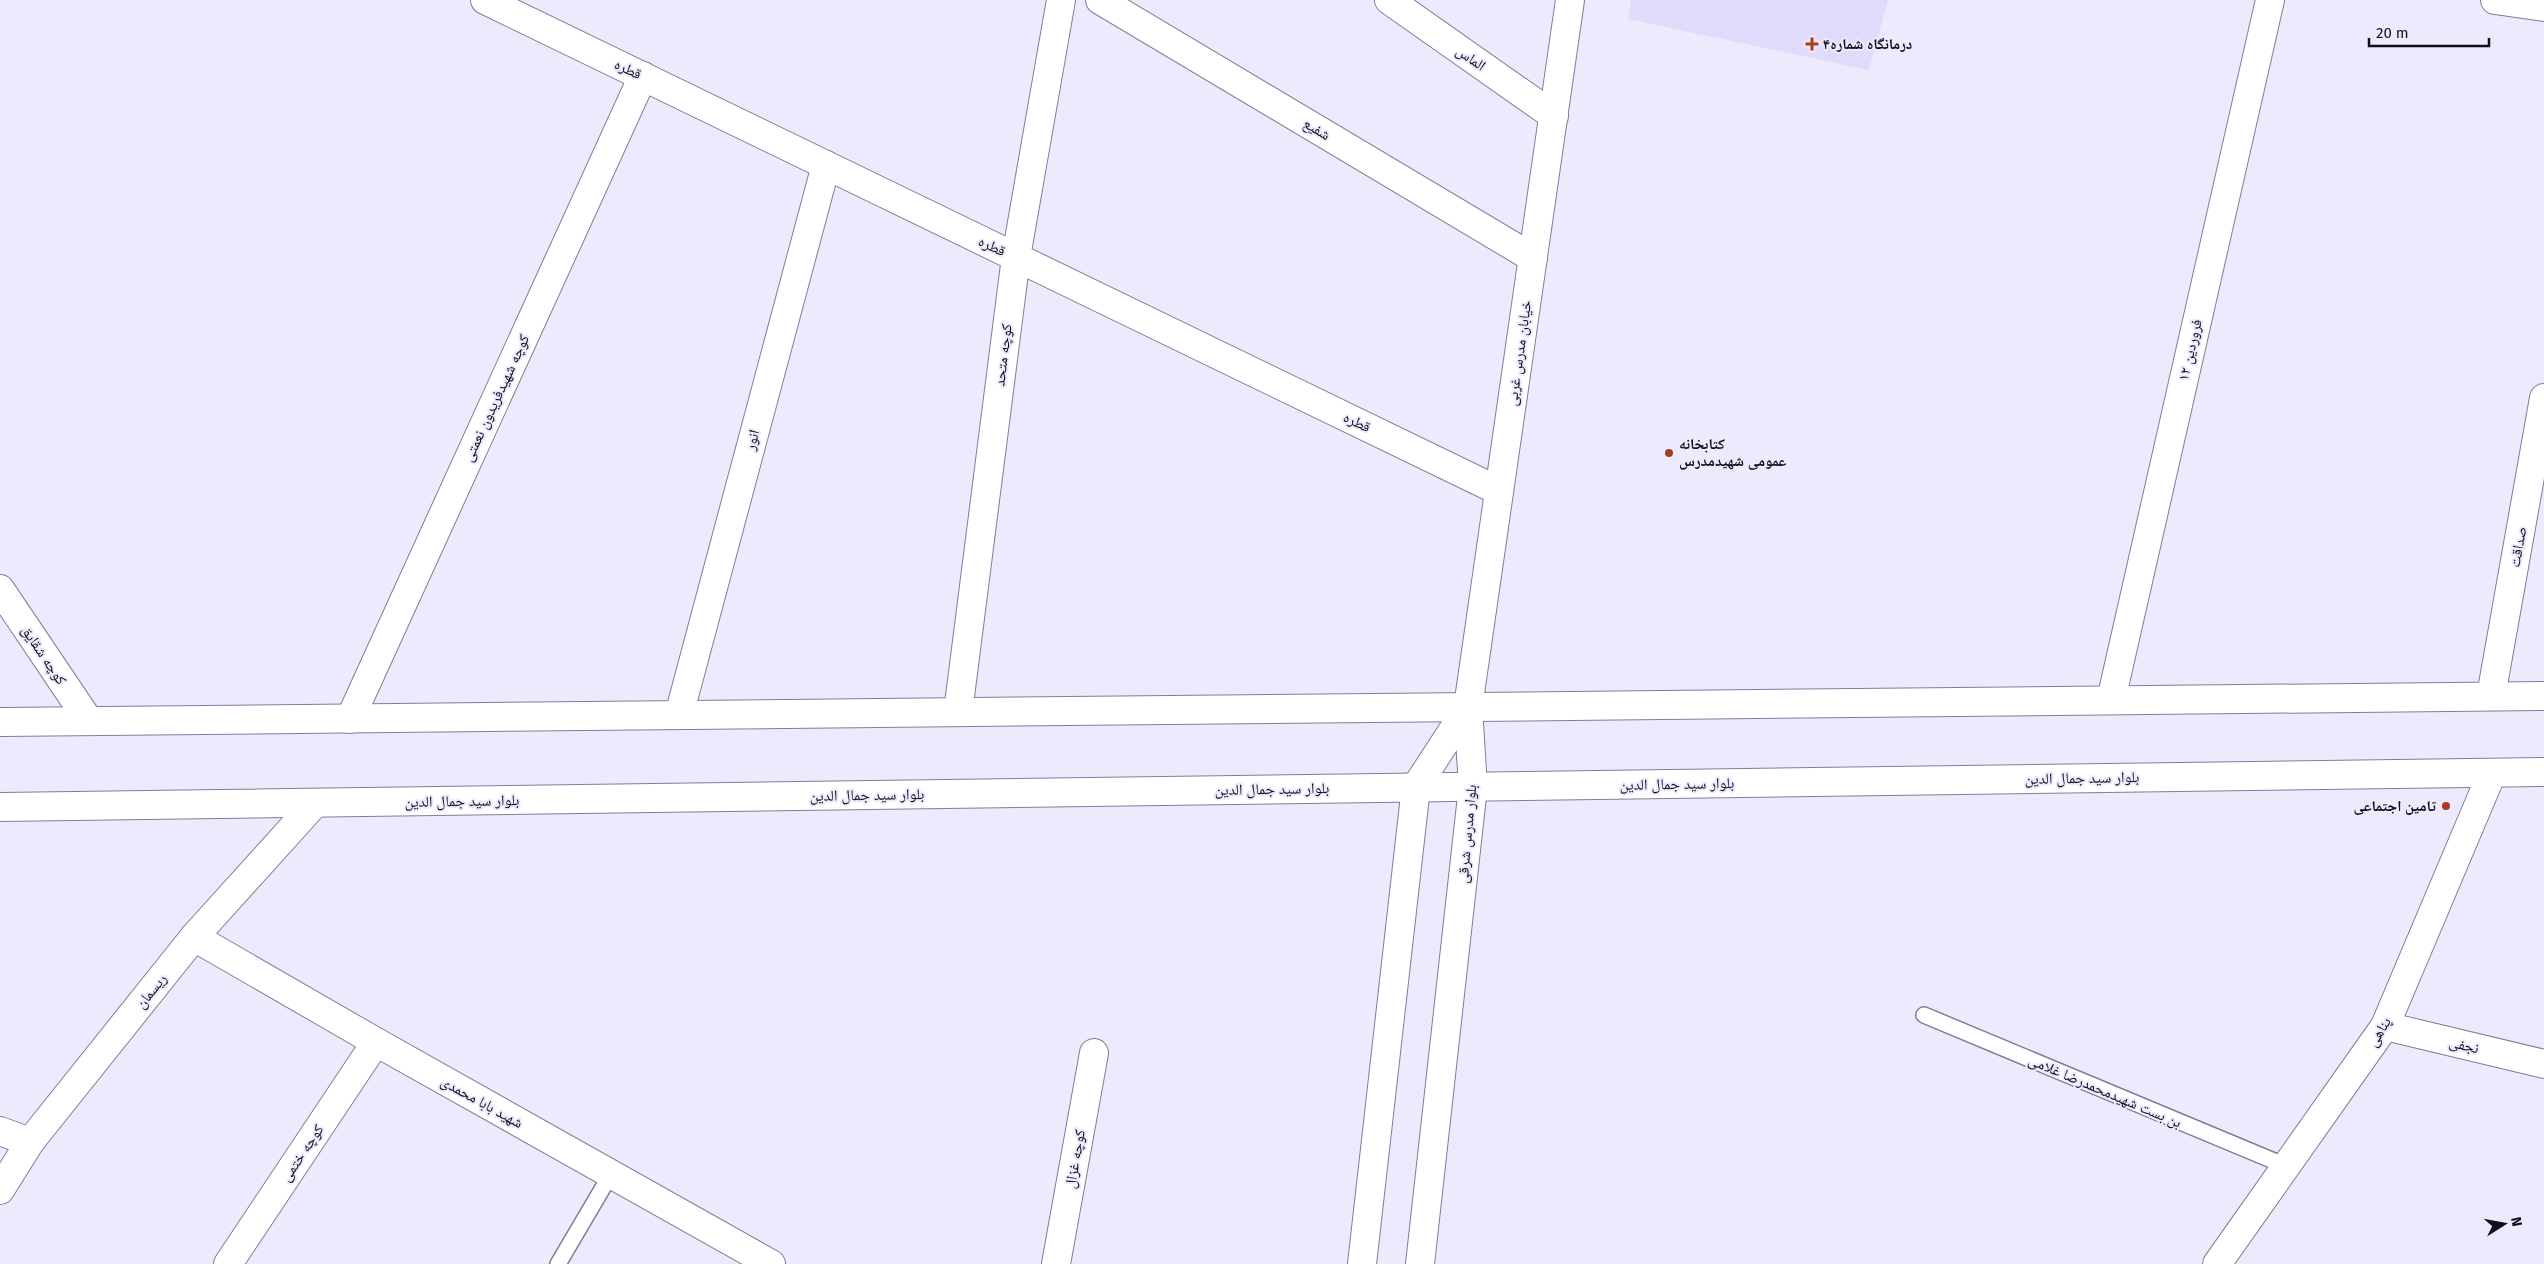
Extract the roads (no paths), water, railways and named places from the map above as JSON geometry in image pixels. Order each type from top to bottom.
[{"type":"street","name":"قطره","points":[[485,0],[1499,491]]},
{"type":"street","name":"کوچه متحد","points":[[958,712],[1016,257],[1061,0]]},
{"type":"street","name":"شفیع","points":[[1100,0],[1533,258]]},
{"type":"street","name":"الماس","points":[[1389,0],[1554,116]]},
{"type":"street","name":"خیابان مدرس غربی","points":[[1468,707],[1570,0]]},
{"type":"street","name":"۱۲ فروردین","points":[[2110,700],[2270,0]]},
{"type":"street","points":[[2495,0],[2544,7]]},
{"type":"street","name":"کوچه شهیدفریدون نعمتی","points":[[350,719],[643,76]]},
{"type":"street","name":"انور","points":[[679,715],[826,165]]},
{"type":"street","name":"صداقت","points":[[2491,696],[2544,398]]},
{"type":"street","name":"کوچه شقایق","points":[[0,589],[89,721]]},
{"type":"street","points":[[0,722],[2544,696]]},
{"type":"street","points":[[1362,1264],[1416,788],[1468,707]]},
{"type":"street","name":"بلوار مدرس شرقی","points":[[1420,1264],[1473,787],[1468,707]]},
{"type":"street","name":"بلوار سید جمال الدین","points":[[0,807],[2544,772]]},
{"type":"street","name":"پناهی","points":[[2217,1264],[2385,1026],[2492,773]]},
{"type":"street","name":"ریسمان","points":[[0,1190],[30,1142],[194,937],[315,803]]},
{"type":"street","name":"شهید بابا محمدی","points":[[194,937],[376,1042],[771,1264]]},
{"type":"street","name":"نجفی","points":[[2385,1026],[2544,1064]]},
{"type":"street","name":"کوچه ختمی","points":[[228,1264],[376,1042]]},
{"type":"street","name":"کوچه غزال","points":[[1056,1264],[1094,1053]]},
{"type":"street","points":[[0,1131],[30,1142]]},
{"type":"lane","name":"بن بست شهیدمحمدرضا غلامی","points":[[1924,1015],[2286,1166]]},
{"type":"lane","points":[[558,1264],[611,1174]]},
{"type":"place","name":"درمانگاه شماره۴","points":[[1812,44]]},
{"type":"place","name":"کتابخانه عمومی شهیدمدرس","points":[[1669,453]]},
{"type":"place","name":"تامین اجتماعی","points":[[2446,806]]}]
